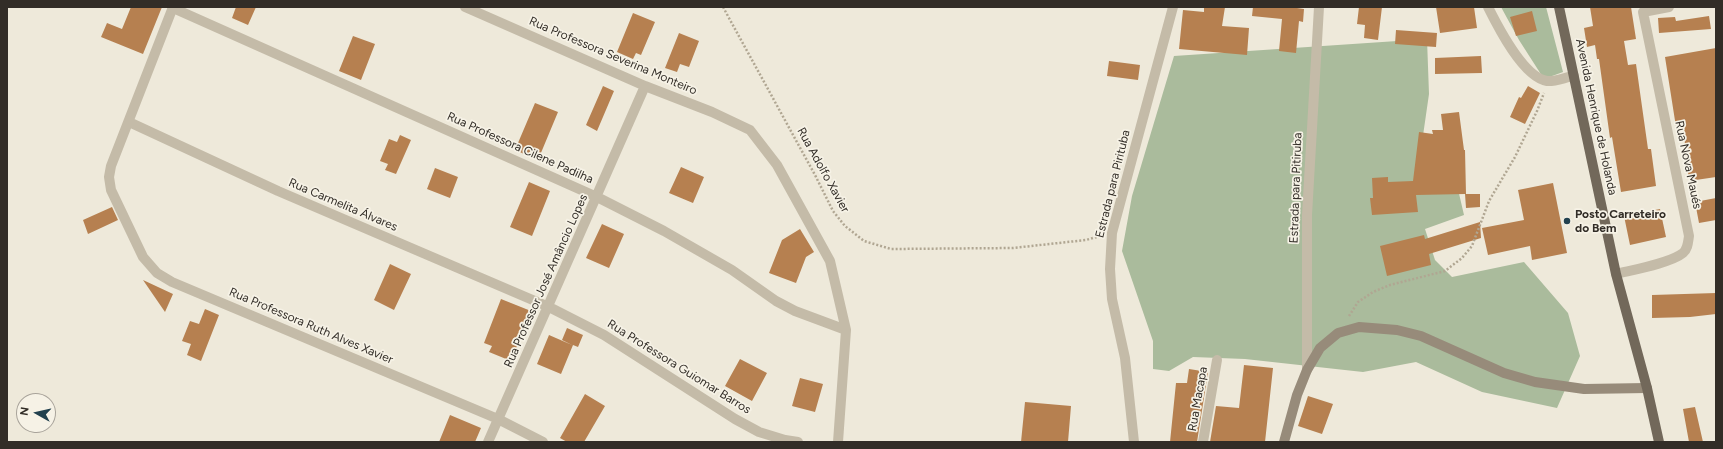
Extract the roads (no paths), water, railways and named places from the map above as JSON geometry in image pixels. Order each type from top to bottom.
[{"type":"main road","name":"Avenida Henrique de Holanda","points":[[1559,7],[1616,274],[1647,388],[1659,442]]},
{"type":"main road","points":[[1284,442],[1297,395],[1307,370],[1320,348],[1338,334],[1359,327],[1396,330],[1421,336],[1490,368],[1535,382],[1584,390],[1647,388]]},
{"type":"street","name":"Rua Professora Severina Monteiro","points":[[465,7],[645,86],[712,112],[750,130],[777,165],[830,261],[846,330]]},
{"type":"street","name":"Estrada para Pirituba","points":[[1134,442],[1125,358],[1112,299],[1110,270],[1112,233],[1173,7]]},
{"type":"street","name":"Estrada para Pitiruba","points":[[1307,370],[1306,215],[1319,7]]},
{"type":"street","points":[[1488,7],[1502,35],[1521,61],[1539,79],[1548,82],[1574,76]]},
{"type":"street","name":"Rua Nova Maués","points":[[1616,274],[1672,259],[1683,253],[1688,246],[1689,236],[1642,9],[1669,7]]},
{"type":"street","points":[[129,122],[173,8]]},
{"type":"street","name":"Rua Professora Cilene Padilha","points":[[173,8],[597,197],[664,231],[732,270],[776,301],[795,311],[846,330]]},
{"type":"street","name":"Rua Professor José Amâncio Lopes","points":[[488,442],[549,307],[645,86]]},
{"type":"street","name":"Rua Professora Ruth Alves Xavier","points":[[129,122],[111,166],[109,177],[111,190],[143,257],[157,273],[172,282],[498,419],[543,442]]},
{"type":"street","name":"Rua Carmelita Álvares","points":[[129,122],[278,191],[549,307]]},
{"type":"street","name":"Rua Professora Guiomar Barros","points":[[549,307],[604,335],[735,420],[759,432],[785,440],[798,442]]},
{"type":"street","points":[[838,442],[846,330]]},
{"type":"street","name":"Rua Macapa","points":[[1203,442],[1217,360]]},
{"type":"place","name":"Posto Carreteiro do Bem","points":[[1567,221]]}]
